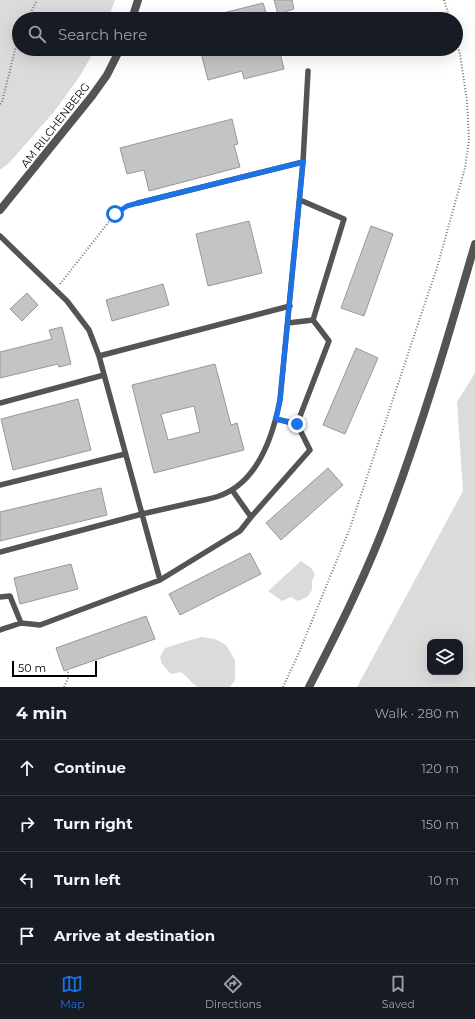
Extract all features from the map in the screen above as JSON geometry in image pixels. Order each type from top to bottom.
[{"type":"street","points":[[134,12],[138,0]]},
{"type":"street","name":"AM RILCHENBERG","points":[[0,210],[92,96],[107,75],[116,56]]},
{"type":"street","points":[[309,687],[366,569],[390,512],[414,443],[475,244]]},
{"type":"lane","points":[[0,552],[142,514],[219,496],[232,490],[245,479],[265,450],[276,419],[280,400],[300,200],[308,71]]},
{"type":"lane","points":[[138,203],[303,162]]},
{"type":"lane","points":[[300,200],[344,219],[313,320]]},
{"type":"lane","points":[[0,236],[67,301],[89,330],[99,356],[160,580]]},
{"type":"lane","points":[[99,356],[290,306]]},
{"type":"lane","points":[[288,323],[313,320]]},
{"type":"lane","points":[[0,630],[21,623],[40,625],[160,580],[240,531],[251,516],[310,450],[297,424],[329,341],[313,320]]},
{"type":"lane","points":[[0,403],[104,375]]},
{"type":"lane","points":[[276,419],[297,424]]},
{"type":"lane","points":[[0,485],[125,454]]},
{"type":"lane","points":[[232,490],[251,516]]},
{"type":"lane","points":[[0,597],[10,596],[21,623]]},
{"type":"path","points":[[31,12],[37,0]]},
{"type":"path","points":[[444,0],[448,12]]},
{"type":"path","points":[[0,104],[2,102],[14,56]]},
{"type":"path","points":[[283,687],[298,655],[350,528],[438,268],[464,168],[469,140],[467,101],[460,56]]},
{"type":"path","points":[[56,290],[115,214],[127,206],[138,203]]},
{"type":"path","points":[[64,687],[68,678],[68,670]]},
{"type":"shaded area","points":[[0,0],[115,0],[111,12],[12,12],[12,56],[91,56],[80,76],[53,113],[9,163],[0,170]]},
{"type":"shaded area","points":[[475,373],[475,687],[357,687],[463,491],[457,402]]},
{"type":"shaded area","points":[[301,561],[311,568],[315,574],[312,581],[312,590],[307,597],[298,601],[291,597],[282,601],[268,591]]},
{"type":"shaded area","points":[[201,637],[215,639],[226,645],[235,660],[235,680],[230,687],[198,687],[181,672],[171,674],[162,664],[160,657],[165,648]]},
{"type":"building","points":[[274,0],[292,0],[294,9],[284,12],[277,12]]},
{"type":"building","points":[[263,3],[266,12],[227,12]]},
{"type":"building","points":[[202,56],[281,56],[284,69],[244,79],[242,71],[208,80]]},
{"type":"building","points":[[232,119],[238,144],[234,145],[240,167],[149,191],[144,170],[127,174],[120,148]]},
{"type":"building","points":[[249,221],[262,273],[208,286],[196,234]]},
{"type":"building","points":[[371,226],[393,234],[364,316],[341,308]]},
{"type":"building","points":[[163,284],[169,305],[112,321],[106,300]]},
{"type":"building","points":[[27,293],[38,305],[22,321],[10,309]]},
{"type":"building","points":[[62,327],[71,364],[59,367],[58,364],[0,378],[0,352],[52,339],[49,330]]},
{"type":"building","points":[[356,348],[378,358],[345,434],[323,425]]},
{"type":"building","points":[[215,364],[231,425],[237,423],[244,450],[154,473],[132,385]],"holes":[[[194,406],[200,432],[168,440],[161,414]]]},
{"type":"building","points":[[78,399],[91,450],[13,470],[1,419]]},
{"type":"building","points":[[328,468],[343,485],[281,540],[266,523]]},
{"type":"building","points":[[101,488],[107,515],[0,541],[0,512]]},
{"type":"building","points":[[250,553],[261,574],[180,615],[169,594]]},
{"type":"building","points":[[71,564],[78,589],[20,604],[14,578]]},
{"type":"building","points":[[146,616],[155,639],[64,671],[56,648]]},
{"type":"route","points":[[115,214],[127,206],[303,162],[280,400],[276,419],[297,424]]}]
